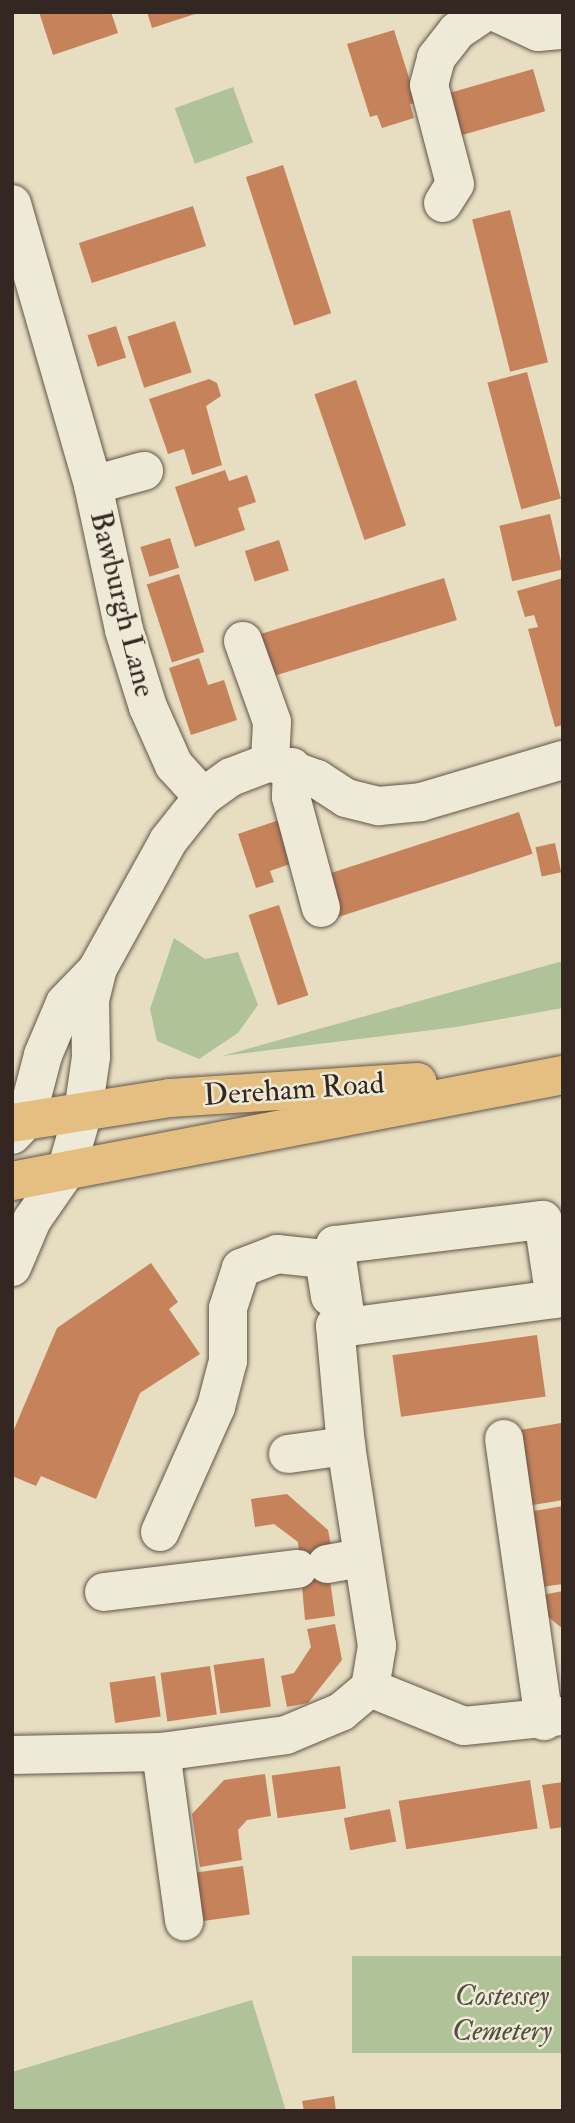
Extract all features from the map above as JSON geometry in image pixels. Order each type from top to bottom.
[{"type":"highway","name":"Dereham Road","points":[[17,1126],[170,1098],[563,1074]]},
{"type":"highway","name":"Dereham Road","points":[[12,1181],[563,1074]]},
{"type":"highway","points":[[17,1126],[66,1171]]},
{"type":"street","points":[[443,203],[455,184],[429,85],[443,49],[457,31],[485,12]]},
{"type":"street","points":[[495,12],[538,32],[563,30]]},
{"type":"street","name":"Bawburgh Lane","points":[[12,204],[19,253],[93,485],[124,630],[148,707],[174,765],[203,797]]},
{"type":"street","points":[[93,485],[144,471]]},
{"type":"street","points":[[243,641],[272,722],[281,765],[321,908]]},
{"type":"street","points":[[12,1267],[32,1220],[66,1171],[83,1112],[91,1057],[90,1000],[99,968],[168,841],[203,797],[231,777],[281,765],[346,798],[379,806],[421,802],[563,760]]},
{"type":"street","points":[[17,1126],[65,1003],[99,968]]},
{"type":"street","points":[[12,1755],[161,1752],[286,1735],[341,1712],[370,1688],[377,1646],[329,1564],[346,1446],[340,1338],[335,1245],[543,1220],[555,1299],[340,1338]]},
{"type":"street","points":[[160,1532],[216,1407],[228,1361],[228,1308],[241,1268],[277,1254],[324,1259],[340,1338]]},
{"type":"street","points":[[370,1688],[464,1726],[553,1719],[534,1651],[505,1440]]},
{"type":"street","points":[[288,1454],[346,1446]]},
{"type":"street","points":[[104,1592],[329,1564]]},
{"type":"street","points":[[161,1752],[184,1921]]},
{"type":"green space","points":[[233,87],[253,142],[195,164],[175,108]]},
{"type":"green space","points":[[174,938],[205,959],[238,952],[258,1005],[238,1033],[199,1059],[157,1041],[150,1009]]},
{"type":"green space","points":[[563,961],[563,1008],[456,1027],[222,1056]]},
{"type":"green space","name":"Costessey Cemetery","points":[[352,1956],[563,1956],[563,2053],[352,2053]]},
{"type":"green space","points":[[252,2000],[286,2111],[12,2111],[12,2072]]},
{"type":"building","points":[[39,12],[111,12],[118,33],[53,55]]},
{"type":"building","points":[[147,12],[198,12],[198,13],[152,28]]},
{"type":"building","points":[[394,30],[417,103],[410,104],[414,118],[382,128],[377,115],[370,117],[347,44]]},
{"type":"building","points":[[533,69],[545,111],[461,136],[448,93]]},
{"type":"building","points":[[283,165],[331,313],[294,325],[246,177]]},
{"type":"building","points":[[193,206],[206,246],[92,283],[79,243]]},
{"type":"building","points":[[510,210],[548,362],[510,372],[472,219]]},
{"type":"building","points":[[175,321],[192,372],[144,388],[127,336]]},
{"type":"building","points":[[116,326],[126,357],[98,367],[87,335]]},
{"type":"building","points":[[527,372],[561,499],[521,509],[487,383]]},
{"type":"building","points":[[209,379],[217,383],[221,396],[206,406],[222,465],[192,475],[184,449],[168,454],[149,399]]},
{"type":"building","points":[[356,380],[406,526],[365,540],[314,394]]},
{"type":"building","points":[[225,470],[229,481],[247,475],[256,502],[238,508],[245,530],[195,547],[175,487]]},
{"type":"building","points":[[550,514],[563,570],[512,581],[499,526]]},
{"type":"building","points":[[170,538],[179,568],[149,577],[140,547]]},
{"type":"building","points":[[279,540],[289,570],[255,582],[245,551]]},
{"type":"building","points":[[179,574],[204,652],[172,662],[147,585]]},
{"type":"building","points":[[444,578],[457,620],[260,680],[247,638]]},
{"type":"building","points":[[563,578],[563,725],[555,727],[528,629],[538,627],[534,615],[525,617],[517,591]]},
{"type":"building","points":[[199,658],[208,685],[224,680],[237,720],[191,735],[169,668]]},
{"type":"building","points":[[519,812],[533,854],[338,917],[324,875]]},
{"type":"building","points":[[279,820],[293,863],[270,871],[274,882],[256,888],[238,834]]},
{"type":"building","points":[[555,843],[561,872],[542,877],[535,847]]},
{"type":"building","points":[[279,905],[308,995],[278,1005],[249,915]]},
{"type":"building","points":[[151,1263],[178,1302],[169,1309],[200,1354],[140,1393],[96,1499],[41,1476],[36,1486],[12,1476],[12,1434],[57,1328]]},
{"type":"building","points":[[537,1335],[546,1396],[401,1417],[392,1355]]},
{"type":"building","points":[[561,1423],[563,1500],[527,1506],[514,1431]]},
{"type":"building","points":[[287,1494],[328,1530],[332,1550],[326,1551],[335,1616],[305,1620],[298,1542],[274,1524],[255,1527],[251,1499]]},
{"type":"building","points":[[563,1506],[563,1584],[541,1587],[528,1512]]},
{"type":"building","points":[[563,1591],[563,1629],[546,1615],[542,1595]]},
{"type":"building","points":[[335,1624],[342,1660],[308,1703],[287,1707],[281,1676],[294,1673],[311,1647],[307,1629]]},
{"type":"building","points":[[264,1658],[271,1707],[220,1714],[213,1665]]},
{"type":"building","points":[[210,1666],[217,1715],[167,1721],[160,1673]]},
{"type":"building","points":[[155,1676],[161,1717],[115,1723],[109,1682]]},
{"type":"building","points":[[340,1766],[346,1809],[278,1818],[272,1776]]},
{"type":"building","points":[[265,1774],[271,1816],[247,1820],[238,1830],[242,1860],[200,1867],[192,1814],[224,1780]]},
{"type":"building","points":[[530,1780],[538,1828],[406,1849],[399,1801]]},
{"type":"building","points":[[563,1782],[563,1827],[550,1829],[542,1785]]},
{"type":"building","points":[[390,1809],[396,1841],[350,1850],[344,1818]]},
{"type":"building","points":[[243,1866],[250,1915],[201,1921],[194,1873]]},
{"type":"building","points":[[334,2096],[336,2111],[304,2111],[302,2101]]}]
